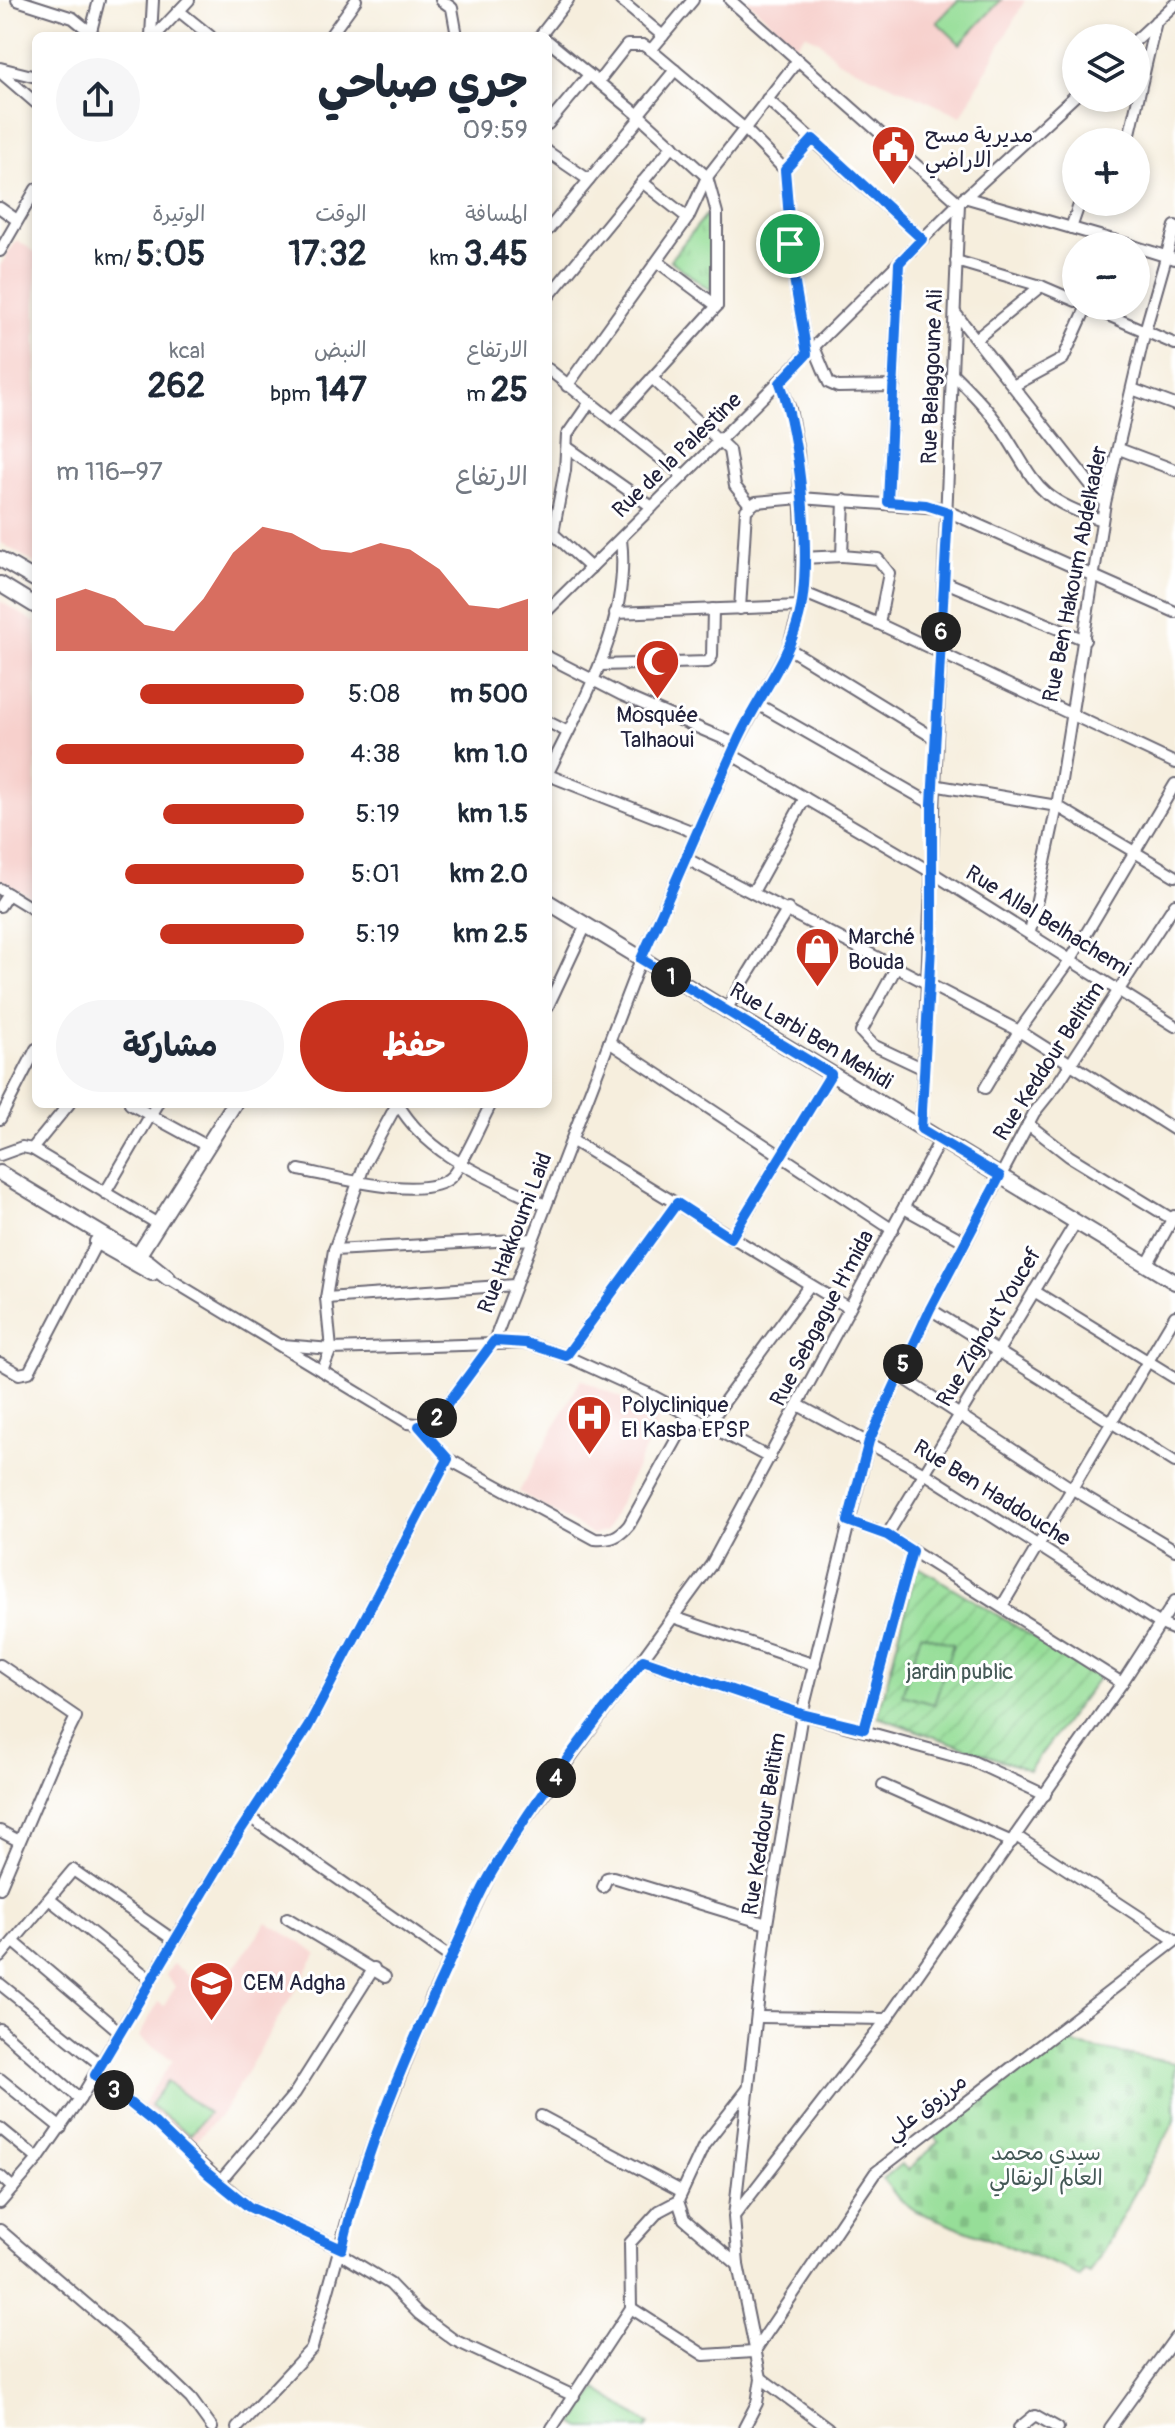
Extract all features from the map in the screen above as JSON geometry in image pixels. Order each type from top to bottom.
[{"type":"street","points":[[17,0],[44,4],[73,18],[90,32]]},
{"type":"street","points":[[93,32],[99,0]]},
{"type":"street","points":[[153,0],[153,32]]},
{"type":"street","points":[[157,32],[189,0]]},
{"type":"street","points":[[333,32],[356,0]]},
{"type":"street","points":[[441,0],[453,4],[456,32]]},
{"type":"street","points":[[544,32],[568,0]]},
{"type":"street","points":[[620,0],[663,36]]},
{"type":"street","points":[[651,50],[693,0]]},
{"type":"street","points":[[730,0],[962,200],[1085,232]]},
{"type":"street","points":[[1150,27],[1175,4]]},
{"type":"street","points":[[179,11],[205,32]]},
{"type":"street","points":[[1131,128],[1156,21]]},
{"type":"street","points":[[552,44],[640,116],[707,177],[717,213],[717,306],[614,420]]},
{"type":"street","points":[[552,120],[627,45],[643,45],[651,50],[745,129],[785,170],[794,278],[811,351],[829,383],[838,387],[894,386]]},
{"type":"street","points":[[567,386],[688,218],[707,177],[798,60]]},
{"type":"street","points":[[0,70],[32,76]]},
{"type":"street","points":[[0,70],[32,99]]},
{"type":"street","points":[[552,225],[675,70]]},
{"type":"street","points":[[767,99],[922,239]]},
{"type":"street","name":"Rue de la Palestine","points":[[552,606],[922,239],[1062,108]]},
{"type":"street","points":[[785,170],[813,139]]},
{"type":"street","points":[[552,292],[673,145]]},
{"type":"street","points":[[552,155],[589,180]]},
{"type":"street","points":[[642,182],[688,218]]},
{"type":"street","points":[[0,251],[32,196]]},
{"type":"street","name":"Rue Belaggoune Ali","points":[[921,1129],[932,804],[945,582],[956,261],[962,200]]},
{"type":"street","points":[[0,208],[17,220]]},
{"type":"street","points":[[1071,228],[1075,216]]},
{"type":"street","name":"Rue Ben Hakoum Abdelkader","points":[[1030,932],[1057,806],[1105,503],[1145,331],[1172,258],[1175,226]]},
{"type":"street","points":[[1150,251],[1172,258]]},
{"type":"street","points":[[956,261],[1062,295]]},
{"type":"street","points":[[658,262],[717,306]]},
{"type":"street","points":[[888,502],[899,263]]},
{"type":"street","points":[[976,339],[1041,286]]},
{"type":"street","points":[[956,314],[1105,503]]},
{"type":"street","points":[[1013,386],[1063,359],[1081,320]]},
{"type":"street","points":[[1119,320],[1175,344]]},
{"type":"street","points":[[952,373],[997,423],[1034,484],[1059,505],[1102,520]]},
{"type":"street","points":[[552,374],[683,476]]},
{"type":"street","points":[[652,378],[731,452],[735,486],[750,505]]},
{"type":"street","name":"Rue Hakkoumi Laid","points":[[419,1426],[427,1425],[438,1417],[494,1341],[641,959],[736,744],[788,648],[801,606],[802,558],[800,498],[790,409],[780,383]]},
{"type":"street","points":[[1132,389],[1175,405]]},
{"type":"street","points":[[552,521],[570,429],[590,402]]},
{"type":"street","points":[[567,447],[652,507]]},
{"type":"street","points":[[1119,449],[1175,470]]},
{"type":"street","points":[[750,505],[800,498],[926,505],[1175,612]]},
{"type":"street","points":[[842,556],[844,500]]},
{"type":"street","points":[[740,609],[745,515],[750,505]]},
{"type":"street","points":[[552,533],[591,568]]},
{"type":"street","points":[[552,766],[600,665],[615,613],[623,562],[621,539]]},
{"type":"street","points":[[802,558],[842,556],[878,559],[888,568],[887,597],[879,624]]},
{"type":"street","points":[[0,559],[32,578]]},
{"type":"street","points":[[945,582],[1085,640]]},
{"type":"street","points":[[0,584],[32,604]]},
{"type":"street","points":[[802,592],[879,624],[1175,763]]},
{"type":"street","points":[[615,613],[801,606]]},
{"type":"street","points":[[600,665],[708,662],[712,656],[713,609]]},
{"type":"street","points":[[788,648],[936,739]]},
{"type":"street","points":[[552,659],[592,681],[736,744]]},
{"type":"street","points":[[759,705],[932,804]]},
{"type":"street","points":[[552,724],[568,732]]},
{"type":"street","name":"Rue Allal Belhachemi","points":[[732,755],[1030,932],[1175,1026]]},
{"type":"street","points":[[552,776],[696,833]]},
{"type":"street","points":[[985,1088],[1019,1031],[1071,959],[1175,784]]},
{"type":"street","points":[[933,785],[1057,806],[1135,849],[1175,876]]},
{"type":"street","points":[[753,892],[805,798]]},
{"type":"street","points":[[687,859],[927,980],[1019,1031],[1175,1130]]},
{"type":"street","points":[[0,906],[4,891],[32,908]]},
{"type":"street","name":"Rue Larbi Ben Mehidi","points":[[552,904],[1175,1282]]},
{"type":"street","name":"Rue Keddour Belitim","points":[[761,2378],[738,2265],[734,2217],[759,2017],[767,1924],[802,1714],[869,1441],[964,1241],[1028,1124],[1175,904]]},
{"type":"street","points":[[726,1010],[788,909]]},
{"type":"street","points":[[552,998],[586,925]]},
{"type":"street","points":[[897,966],[861,1032],[873,1045],[924,1069]]},
{"type":"street","points":[[552,978],[561,979]]},
{"type":"street","points":[[609,1042],[893,1230]]},
{"type":"street","points":[[0,1119],[32,1057]]},
{"type":"street","points":[[731,1238],[831,1074]]},
{"type":"street","points":[[32,1149],[66,1108]]},
{"type":"street","points":[[137,1108],[207,1146]]},
{"type":"street","points":[[105,1193],[154,1108]]},
{"type":"street","points":[[138,1256],[231,1108]]},
{"type":"street","points":[[322,1371],[331,1349],[326,1298],[334,1250],[358,1181],[396,1108]]},
{"type":"street","points":[[401,1108],[421,1137],[459,1162],[545,1205]]},
{"type":"street","points":[[299,1170],[413,1188],[437,1186],[452,1176],[489,1108]]},
{"type":"street","points":[[1028,1124],[1069,1156],[1174,1217],[1147,1265]]},
{"type":"street","name":"Rue Sebgague H'mida","points":[[237,2428],[312,2348],[366,2161],[451,1958],[491,1873],[521,1825],[722,1547],[940,1140]]},
{"type":"street","points":[[573,1141],[849,1308]]},
{"type":"street","points":[[0,1155],[22,1147],[32,1149],[158,1224]]},
{"type":"street","points":[[0,1173],[97,1242],[139,1268],[168,1278]]},
{"type":"street","points":[[0,1183],[138,1256],[168,1278],[277,1344],[419,1426],[448,1459],[595,1539],[615,1538],[629,1525],[690,1415]]},
{"type":"street","points":[[566,1356],[677,1203]]},
{"type":"street","points":[[904,1208],[964,1241]]},
{"type":"street","name":"Rue Zighout Youcef","points":[[887,1535],[1076,1222]]},
{"type":"street","points":[[334,1250],[533,1239]]},
{"type":"street","points":[[0,1363],[19,1374],[29,1372],[97,1242]]},
{"type":"street","points":[[326,1298],[515,1285]]},
{"type":"street","points":[[708,1424],[809,1286]]},
{"type":"street","points":[[1034,1291],[1175,1378]]},
{"type":"street","points":[[930,1309],[1109,1424],[1175,1462]]},
{"type":"street","points":[[1002,1606],[1175,1316]]},
{"type":"street","points":[[277,1344],[331,1349],[494,1341],[526,1343],[566,1356],[690,1415],[770,1458]]},
{"type":"street","points":[[899,1375],[1071,1488],[1175,1550]]},
{"type":"street","name":"Rue Ben Haddouche","points":[[798,1405],[926,1474],[1159,1623],[1175,1630]]},
{"type":"street","points":[[0,2203],[38,2159],[80,2099],[308,1727],[448,1459]]},
{"type":"street","points":[[848,1521],[887,1535],[1122,1683]]},
{"type":"street","points":[[864,1729],[912,1551]]},
{"type":"street","points":[[734,2217],[887,2019],[1045,1795],[1175,1601]]},
{"type":"street","points":[[673,1617],[815,1665]]},
{"type":"street","points":[[643,1660],[802,1714],[972,1761],[1045,1795]]},
{"type":"street","points":[[0,1665],[76,1717],[1,1883]]},
{"type":"street","points":[[883,1785],[1014,1839],[1175,1941]]},
{"type":"street","points":[[251,1818],[451,1958]]},
{"type":"street","points":[[0,1831],[19,1841]]},
{"type":"street","points":[[0,1957],[73,1870],[175,1941]]},
{"type":"street","points":[[603,1887],[607,1878],[613,1877],[767,1924]]},
{"type":"street","points":[[49,1899],[151,1980]]},
{"type":"street","points":[[287,1918],[385,1977]]},
{"type":"street","name":"مرزوق علي","points":[[754,2352],[875,2173],[1175,1941]]},
{"type":"street","points":[[14,1942],[120,2032]]},
{"type":"street","points":[[219,2183],[295,2093],[374,1968]]},
{"type":"street","points":[[0,1984],[219,2183],[268,2217],[342,2251],[383,2279],[419,2314],[454,2340],[574,2396]]},
{"type":"street","points":[[759,2017],[887,2019]]},
{"type":"street","points":[[0,2029],[80,2099]]},
{"type":"street","points":[[0,2079],[61,2128]]},
{"type":"street","points":[[552,2428],[631,2308],[630,2243],[659,2211],[679,2196],[704,2145],[749,2088]]},
{"type":"street","points":[[541,2116],[679,2196],[684,2219],[738,2265]]},
{"type":"street","points":[[0,2128],[38,2159]]},
{"type":"street","points":[[0,2176],[13,2188]]},
{"type":"street","points":[[0,2230],[142,2352],[191,2399],[212,2428]]},
{"type":"street","points":[[631,2308],[704,2355],[754,2352]]},
{"type":"street","points":[[1110,2428],[1175,2338]]},
{"type":"street","points":[[744,2428],[757,2403],[761,2378],[828,2428]]},
{"type":"street","points":[[1019,2428],[1035,2415],[1058,2428]]},
{"type":"shaded area","points":[[747,0],[1025,0],[961,116],[838,61],[819,41],[805,34],[796,45]]},
{"type":"shaded area","points":[[17,240],[32,250],[32,562],[0,542],[0,266]]},
{"type":"shaded area","points":[[0,601],[32,621],[32,898],[0,879]]},
{"type":"shaded area","name":"Polyclinique El Kasba EPSP","points":[[581,1379],[656,1414],[658,1422],[606,1531],[593,1535],[519,1492]]},
{"type":"shaded area","name":"CEM Adgha","points":[[267,1922],[317,1953],[222,2114],[190,2145],[142,2105],[173,2060],[139,2037],[158,2002],[164,2006],[175,1987],[166,1975],[173,1964],[216,1994]]},
{"type":"green space","points":[[958,0],[1001,0],[960,44],[937,22]]},
{"type":"green space","points":[[706,215],[715,222],[711,291],[670,260]]},
{"type":"green space","name":"jardin public","points":[[917,1566],[1099,1677],[1029,1770],[878,1717]]},
{"type":"green space","points":[[921,1634],[953,1644],[934,1704],[902,1695]]},
{"type":"green space","name":"سيدي محمد العالم الونقالي","points":[[1066,2034],[1076,2045],[1175,2063],[1175,2120],[1090,2274],[1084,2271],[1080,2278],[1062,2267],[916,2211],[898,2198],[883,2179],[901,2164],[908,2170],[939,2142],[935,2137]]},
{"type":"green space","points":[[167,2082],[208,2113],[190,2135],[150,2105]]},
{"type":"green space","points":[[597,2389],[649,2424],[646,2428],[582,2428],[574,2423]]},
{"type":"place","name":"مديرية مسح الاراضي","points":[[894,187]]},
{"type":"place","name":"Mosquée Talhaoui","points":[[657,701]]},
{"type":"place","name":"Marché Bouda","points":[[817,989]]},
{"type":"place","name":"Polyclinique El Kasba EPSP","points":[[590,1457]]},
{"type":"place","name":"CEM Adgha","points":[[212,2022]]},
{"type":"route","points":[[813,139],[922,239],[899,263],[888,502],[926,505],[948,512],[932,804],[932,928],[921,1129],[1000,1176],[930,1309],[869,1441],[848,1521],[887,1535],[912,1551],[864,1729],[802,1714],[643,1660],[521,1825],[471,1911],[431,1999],[372,2146],[356,2189],[342,2249],[249,2207],[207,2173],[156,2124],[95,2075],[240,1831],[308,1727],[448,1459],[419,1426],[427,1425],[438,1417],[485,1349],[494,1341],[514,1340],[566,1356],[677,1203],[731,1238],[831,1074],[641,959],[736,744],[776,674],[799,617],[802,530],[798,453],[790,409],[780,383],[807,354],[790,244],[785,170],[813,139]]}]
